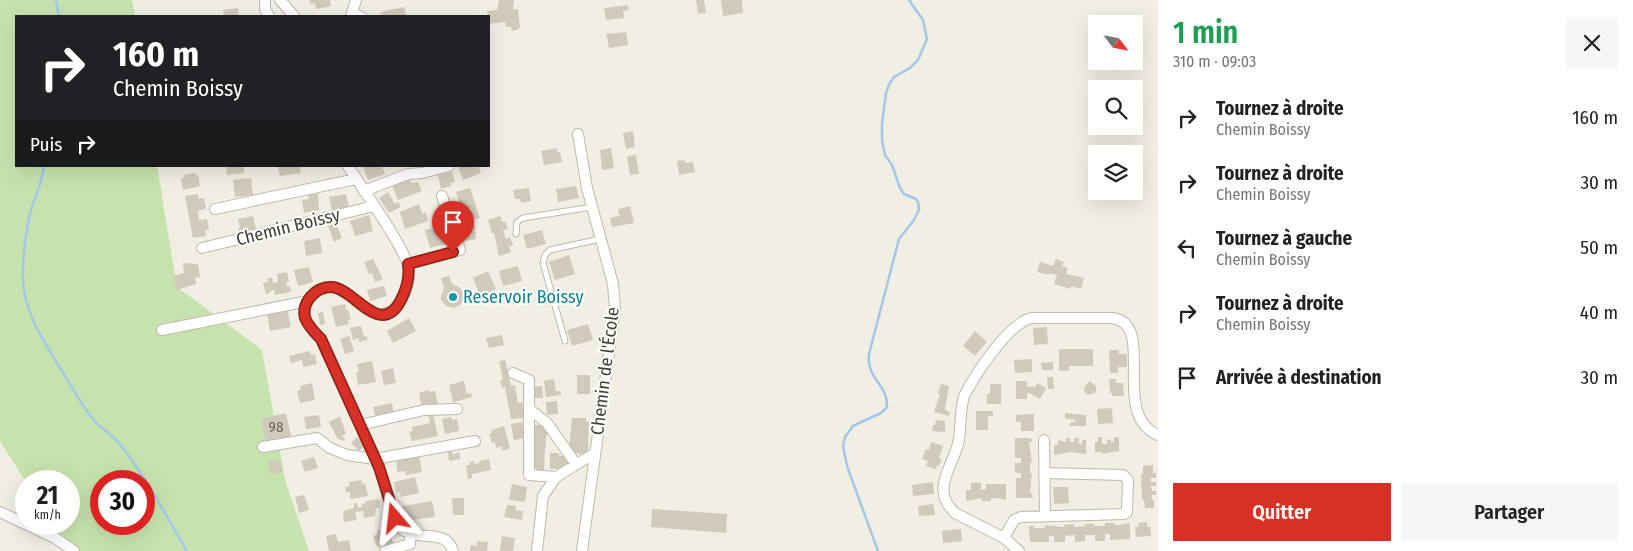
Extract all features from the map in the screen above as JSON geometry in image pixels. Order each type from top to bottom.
[{"type":"street","points":[[265,0],[264,5],[268,15]]},
{"type":"street","points":[[280,0],[293,15]]},
{"type":"street","name":"Chemin de l'École","points":[[578,134],[587,188],[613,284],[615,309],[582,551]]},
{"type":"street","points":[[349,167],[401,249],[408,264],[407,287],[399,304],[391,312],[376,314],[362,307],[345,292],[332,287],[323,288],[313,293],[308,300],[304,309],[305,318],[321,339],[360,425],[375,459],[398,526],[403,532],[410,534],[440,537],[451,544],[453,551]]},
{"type":"street","points":[[364,191],[408,174],[422,173],[445,167]]},
{"type":"street","name":"Chemin Boissy","points":[[215,209],[356,179]]},
{"type":"street","points":[[408,264],[460,250],[442,196]]},
{"type":"street","name":"Chemin Boissy","points":[[202,248],[374,206]]},
{"type":"street","points":[[162,330],[308,300]]},
{"type":"street","points":[[1019,551],[1004,538],[955,513],[945,499],[944,480],[958,441],[962,404],[968,389],[998,345],[1011,330],[1025,319],[1121,318],[1135,324],[1141,330]]},
{"type":"street","points":[[1145,370],[1142,387],[1142,418],[1148,430],[1158,435]]},
{"type":"street","points":[[514,373],[529,380],[529,475],[556,477]]},
{"type":"street","points":[[360,425],[424,410],[457,409]]},
{"type":"street","points":[[529,409],[547,423],[576,464]]},
{"type":"street","points":[[263,448],[317,438],[330,448],[347,455],[375,459],[475,441]]},
{"type":"street","points":[[1044,440],[1045,516]]},
{"type":"street","points":[[537,551],[543,496],[556,477],[595,453]]},
{"type":"street","points":[[1004,538],[1011,524],[1017,518],[1124,514],[1127,512],[1128,480],[1123,475],[1044,473]]},
{"type":"street","points":[[0,512],[55,538],[74,551]]},
{"type":"street","points":[[385,551],[410,544],[410,534]]},
{"type":"lane","points":[[516,234],[517,222],[522,218],[592,207]]},
{"type":"lane","points":[[565,341],[543,263],[545,255],[550,250],[601,239]]},
{"type":"green space","points":[[0,0],[132,0],[135,15],[15,15],[15,167],[157,167],[177,287],[262,350],[285,480],[309,551],[70,551],[60,535],[80,535],[80,470],[18,470],[0,441]]},
{"type":"building","points":[[309,0],[330,0],[331,6],[316,9],[315,3],[310,4]]},
{"type":"building","points":[[499,0],[514,0],[513,9],[518,9],[520,28],[512,31],[511,27],[506,27],[505,22],[490,24],[490,15],[488,15],[487,11],[497,10]]},
{"type":"building","points":[[696,0],[704,0],[706,13],[698,14]]},
{"type":"building","points":[[721,0],[742,0],[743,13],[723,16]]},
{"type":"building","points":[[628,5],[629,10],[623,11],[624,18],[606,20],[604,8]]},
{"type":"building","points":[[404,7],[406,15],[381,15],[381,12]]},
{"type":"building","points":[[238,8],[239,15],[224,15],[223,10]]},
{"type":"building","points":[[626,32],[628,45],[609,48],[606,34]]},
{"type":"building","points":[[633,131],[635,147],[626,149],[623,133]]},
{"type":"building","points":[[557,148],[557,153],[560,152],[562,162],[544,165],[541,151]]},
{"type":"building","points":[[611,148],[614,168],[602,170],[600,150]]},
{"type":"building","points":[[636,155],[639,174],[630,175],[627,156]]},
{"type":"building","points":[[685,160],[685,163],[693,162],[695,172],[679,175],[677,161]]},
{"type":"building","points":[[226,167],[244,167],[244,173],[227,175]]},
{"type":"building","points":[[278,167],[300,167],[301,173],[280,176]]},
{"type":"building","points":[[363,167],[382,167],[385,174],[368,180]]},
{"type":"building","points":[[458,167],[479,167],[481,173],[463,180]]},
{"type":"building","points":[[452,172],[455,182],[450,183],[451,186],[441,189],[438,175]]},
{"type":"building","points":[[195,173],[198,175],[200,186],[183,190],[181,178],[185,178],[184,175]]},
{"type":"building","points":[[251,178],[253,195],[235,197],[233,180]]},
{"type":"building","points":[[410,179],[411,183],[418,182],[422,191],[398,200],[392,185]]},
{"type":"building","points":[[576,186],[579,198],[558,202],[556,189]]},
{"type":"building","points":[[470,188],[480,218],[468,220],[466,212],[471,211],[470,208],[462,211],[456,192]]},
{"type":"building","points":[[529,188],[531,201],[521,203],[520,199],[515,199],[513,190]]},
{"type":"building","points":[[388,192],[395,204],[398,202],[401,207],[389,213],[379,198]]},
{"type":"building","points":[[318,193],[319,210],[304,213],[302,200],[309,199],[308,195]]},
{"type":"building","points":[[198,194],[199,199],[204,198],[206,209],[198,211],[199,220],[207,219],[209,230],[205,230],[206,236],[193,238],[185,196]]},
{"type":"building","points":[[346,194],[349,207],[332,210],[329,197]]},
{"type":"building","points":[[419,204],[422,214],[426,212],[428,221],[405,229],[400,212]]},
{"type":"building","points":[[630,206],[634,223],[612,227],[610,218],[620,216],[618,209]]},
{"type":"building","points":[[442,211],[448,228],[443,229],[442,224],[438,226],[435,212]]},
{"type":"building","points":[[369,215],[373,231],[355,236],[350,221]]},
{"type":"building","points":[[253,216],[256,229],[239,234],[238,219]]},
{"type":"building","points":[[500,216],[502,222],[505,221],[508,229],[503,230],[506,239],[510,237],[513,245],[509,247],[511,252],[499,256],[494,233],[492,234],[488,220]]},
{"type":"building","points":[[336,223],[342,238],[334,242],[328,226]]},
{"type":"building","points":[[475,225],[476,239],[459,242],[457,229]]},
{"type":"building","points":[[438,227],[441,239],[453,236],[457,248],[451,249],[449,243],[430,248],[425,230]]},
{"type":"building","points":[[542,230],[546,244],[527,249],[523,235]]},
{"type":"building","points":[[320,238],[322,253],[306,256],[304,241]]},
{"type":"building","points":[[569,255],[575,274],[555,280],[549,262]]},
{"type":"building","points":[[373,259],[383,279],[375,282],[372,273],[369,274],[364,262]]},
{"type":"building","points":[[1056,259],[1064,262],[1062,266],[1068,268],[1066,274],[1084,278],[1081,289],[1071,286],[1071,289],[1054,284],[1057,275],[1037,272],[1040,262],[1053,266]]},
{"type":"building","points":[[183,263],[198,264],[200,277],[195,278],[196,284],[177,290],[173,276],[184,273]]},
{"type":"building","points":[[518,266],[522,281],[503,286],[499,271]]},
{"type":"building","points":[[309,267],[313,282],[298,286],[294,270]]},
{"type":"building","points":[[488,271],[496,289],[480,296],[473,278]]},
{"type":"building","points":[[287,272],[289,282],[286,283],[287,287],[290,286],[291,292],[275,295],[274,290],[266,294],[263,283],[268,282],[267,278],[272,278],[273,283],[278,282],[277,274]]},
{"type":"building","name":"Reservoir Boissy","points":[[449,276],[452,284],[459,287],[464,293],[461,304],[454,308],[446,306],[441,300],[444,288],[441,278]]},
{"type":"building","points":[[384,286],[387,296],[370,301],[367,290]]},
{"type":"building","points":[[345,304],[351,319],[348,320],[349,324],[336,327],[331,307]]},
{"type":"building","points":[[287,308],[291,327],[270,331],[267,312]]},
{"type":"building","points":[[323,312],[325,324],[320,325],[318,313]]},
{"type":"building","points":[[409,318],[416,331],[393,343],[387,331]]},
{"type":"building","points":[[588,324],[593,340],[572,346],[567,330]]},
{"type":"building","points":[[361,326],[364,337],[367,336],[367,340],[359,342],[359,338],[353,340],[350,328]]},
{"type":"building","points":[[1047,327],[1048,344],[1034,345],[1033,328]]},
{"type":"building","points":[[975,331],[987,342],[975,356],[963,346]]},
{"type":"building","points":[[502,335],[504,345],[489,348],[486,338]]},
{"type":"building","points":[[349,336],[354,351],[345,354],[340,339]]},
{"type":"building","points":[[1059,349],[1093,349],[1093,366],[1069,366],[1069,371],[1059,371]]},
{"type":"building","points":[[1109,350],[1119,350],[1119,354],[1127,354],[1127,367],[1118,367],[1118,373],[1110,373]]},
{"type":"building","points":[[310,351],[311,355],[315,354],[317,364],[303,367],[302,360],[291,363],[289,356]]},
{"type":"building","points":[[1032,359],[1032,372],[1015,373],[1014,360]]},
{"type":"building","points":[[505,360],[511,386],[515,385],[518,403],[522,402],[524,418],[511,419],[505,387],[502,388],[500,381],[503,380],[499,361]]},
{"type":"building","points":[[372,361],[376,382],[358,385],[356,373],[359,372],[357,364]]},
{"type":"building","points":[[1053,362],[1053,370],[1042,370],[1041,363]]},
{"type":"building","points":[[393,368],[396,383],[384,385],[381,371]]},
{"type":"building","points":[[577,375],[590,375],[590,394],[577,394]]},
{"type":"building","points":[[1047,377],[1053,377],[1054,389],[1048,389]]},
{"type":"building","points":[[554,379],[556,391],[561,391],[561,395],[546,397],[544,381]]},
{"type":"building","points":[[1109,379],[1116,379],[1116,383],[1123,383],[1124,396],[1112,396]]},
{"type":"building","points":[[464,381],[467,394],[471,393],[472,397],[453,402],[449,385]]},
{"type":"building","points":[[1016,381],[1027,381],[1027,387],[1035,387],[1037,383],[1046,388],[1040,399],[1027,393],[1027,399],[1016,399]]},
{"type":"building","points":[[1090,381],[1096,386],[1096,392],[1088,395],[1084,391],[1085,386]]},
{"type":"building","points":[[312,383],[315,400],[300,403],[297,391],[301,390],[300,386]]},
{"type":"building","points":[[941,384],[949,386],[945,410],[950,412],[949,416],[934,412]]},
{"type":"building","points":[[990,384],[1001,384],[1001,404],[987,404]]},
{"type":"building","points":[[542,386],[543,398],[533,398],[533,387]]},
{"type":"building","points":[[429,390],[429,392],[435,391],[438,405],[422,408],[419,393]]},
{"type":"building","points":[[557,401],[558,414],[547,415],[546,402]]},
{"type":"building","points":[[392,403],[394,415],[376,419],[373,407]]},
{"type":"building","points":[[1112,408],[1113,423],[1098,424],[1097,409]]},
{"type":"building","points":[[976,411],[993,411],[993,416],[988,416],[988,430],[976,430]]},
{"type":"building","points":[[286,413],[291,436],[266,441],[261,419]]},
{"type":"building","points":[[1065,413],[1086,415],[1086,426],[1069,426],[1075,420],[1065,418]]},
{"type":"building","points":[[433,414],[438,436],[412,441],[409,432],[413,431],[412,427],[430,423],[428,415]]},
{"type":"building","points":[[1034,414],[1034,431],[1021,431],[1021,422],[1016,422],[1016,415]]},
{"type":"building","points":[[319,415],[321,427],[306,429],[304,417]]},
{"type":"building","points":[[340,416],[346,434],[342,436],[345,439],[343,441],[337,438],[329,422]]},
{"type":"building","points":[[451,417],[452,420],[457,419],[459,431],[445,434],[442,419]]},
{"type":"building","points":[[572,418],[586,418],[586,421],[589,422],[588,451],[585,454],[572,453],[569,450]]},
{"type":"building","points":[[936,420],[945,421],[945,432],[932,431]]},
{"type":"building","points":[[522,422],[525,438],[514,440],[511,424]]},
{"type":"building","points":[[534,425],[547,425],[544,472],[536,472],[536,468],[533,468],[533,450],[535,450]]},
{"type":"building","points":[[504,426],[510,448],[503,451],[501,446],[496,448],[495,442],[492,443],[489,434],[492,433],[491,430]]},
{"type":"building","points":[[357,437],[365,445],[359,451],[351,443]]},
{"type":"building","points":[[1098,437],[1102,437],[1102,444],[1107,444],[1107,440],[1111,439],[1111,442],[1114,442],[1114,437],[1119,437],[1119,451],[1102,454],[1102,452],[1095,452],[1095,442],[1098,442]]},
{"type":"building","points":[[1015,438],[1031,438],[1032,442],[1029,442],[1032,463],[1030,463],[1030,473],[1032,473],[1030,493],[1032,493],[1033,498],[1016,498],[1016,478],[1021,478],[1021,473],[1015,473],[1015,463],[1021,463],[1021,458],[1015,458]]},
{"type":"building","points":[[1066,438],[1070,438],[1070,442],[1074,442],[1074,438],[1079,438],[1079,444],[1082,444],[1082,440],[1086,440],[1086,454],[1070,452],[1054,455],[1054,445],[1058,445],[1058,440],[1066,442]]},
{"type":"building","points":[[931,442],[943,446],[939,459],[942,459],[936,469],[926,466],[928,461],[922,459],[926,449],[929,450]]},
{"type":"building","points":[[452,451],[453,455],[459,452],[460,459],[449,461],[448,452]]},
{"type":"building","points":[[550,453],[568,456],[568,464],[561,469],[550,469]]},
{"type":"building","points":[[419,455],[422,472],[406,475],[405,471],[397,472],[397,459]]},
{"type":"building","points":[[314,457],[318,468],[305,472],[301,461]]},
{"type":"building","points":[[279,459],[283,471],[271,475],[268,462]]},
{"type":"building","points":[[489,459],[491,470],[472,474],[472,478],[468,479],[466,465],[470,465],[470,462],[474,461],[474,464]]},
{"type":"building","points":[[1153,465],[1153,473],[1156,473],[1156,478],[1151,478],[1151,482],[1156,482],[1156,486],[1151,486],[1152,491],[1156,491],[1156,495],[1152,495],[1154,508],[1145,508],[1144,500],[1142,500],[1141,474],[1143,474],[1143,466]]},
{"type":"building","points":[[415,477],[419,493],[401,497],[399,492],[396,493],[394,482]]},
{"type":"building","points":[[361,480],[362,484],[365,483],[368,496],[350,499],[350,492],[346,492],[345,487],[350,486],[349,482]]},
{"type":"building","points":[[933,482],[934,494],[913,496],[912,485]]},
{"type":"building","points":[[971,483],[981,483],[981,490],[986,489],[986,484],[1006,484],[1006,500],[991,498],[991,501],[982,501],[982,498],[966,501],[966,490],[971,490]]},
{"type":"building","points":[[512,484],[527,487],[525,502],[509,500]]},
{"type":"building","points":[[1053,487],[1068,487],[1069,503],[1054,504]]},
{"type":"building","points":[[304,495],[309,510],[299,513],[295,497]]},
{"type":"building","points":[[452,498],[464,498],[464,515],[453,515]]},
{"type":"building","points":[[379,499],[380,507],[376,509],[375,516],[364,518],[363,511],[355,512],[357,520],[344,522],[343,511],[354,508],[354,503],[357,503],[358,508],[366,503],[365,501]]},
{"type":"building","points":[[432,501],[434,517],[404,521],[403,517],[400,518],[398,507]]},
{"type":"building","points":[[933,504],[935,515],[919,516],[918,506]]},
{"type":"building","points":[[507,505],[516,506],[515,510],[523,511],[522,520],[504,517]]},
{"type":"building","points":[[652,509],[727,514],[726,533],[651,527]]},
{"type":"building","points":[[1147,522],[1147,527],[1150,527],[1151,536],[1136,537],[1135,527],[1139,527],[1138,523]]},
{"type":"building","points":[[1105,523],[1120,525],[1130,523],[1130,539],[1110,540],[1110,534],[1105,534],[1105,541],[1095,541],[1095,535],[1085,535],[1085,541],[1075,542],[1075,535],[1065,536],[1065,542],[1054,542],[1054,536],[1049,536],[1049,542],[1030,542],[1029,526],[1045,528],[1045,525],[1064,527],[1064,525],[1074,524],[1074,527],[1094,524],[1094,526],[1105,526]]},
{"type":"building","points":[[388,527],[393,542],[377,547],[373,536],[378,534],[377,531]]},
{"type":"building","points":[[961,529],[962,541],[943,543],[942,531]]},
{"type":"building","points":[[336,534],[338,542],[349,540],[351,551],[329,551],[326,536]]},
{"type":"building","points":[[502,536],[515,538],[513,551],[500,551]]},
{"type":"building","points":[[477,541],[488,542],[487,551],[470,551],[471,545],[477,546]]},
{"type":"waterway","points":[[56,0],[59,15]]},
{"type":"waterway","points":[[878,551],[847,466],[843,446],[845,437],[853,426],[881,413],[887,407],[884,392],[871,370],[869,354],[899,239],[914,220],[919,210],[916,199],[904,194],[900,188],[892,165],[885,155],[882,140],[882,124],[886,93],[889,85],[894,77],[910,68],[918,60],[927,39],[923,20],[909,0]]},
{"type":"waterway","points":[[44,167],[29,218],[24,255],[23,281],[32,317],[84,408],[128,455],[187,551]]},
{"type":"place","name":"Reservoir Boissy","points":[[453,297]]},
{"type":"route","points":[[395,518],[379,467],[321,339],[305,318],[304,309],[313,293],[323,288],[332,287],[339,288],[362,307],[376,314],[387,314],[399,304],[407,287],[409,279],[408,264],[453,252]]}]
